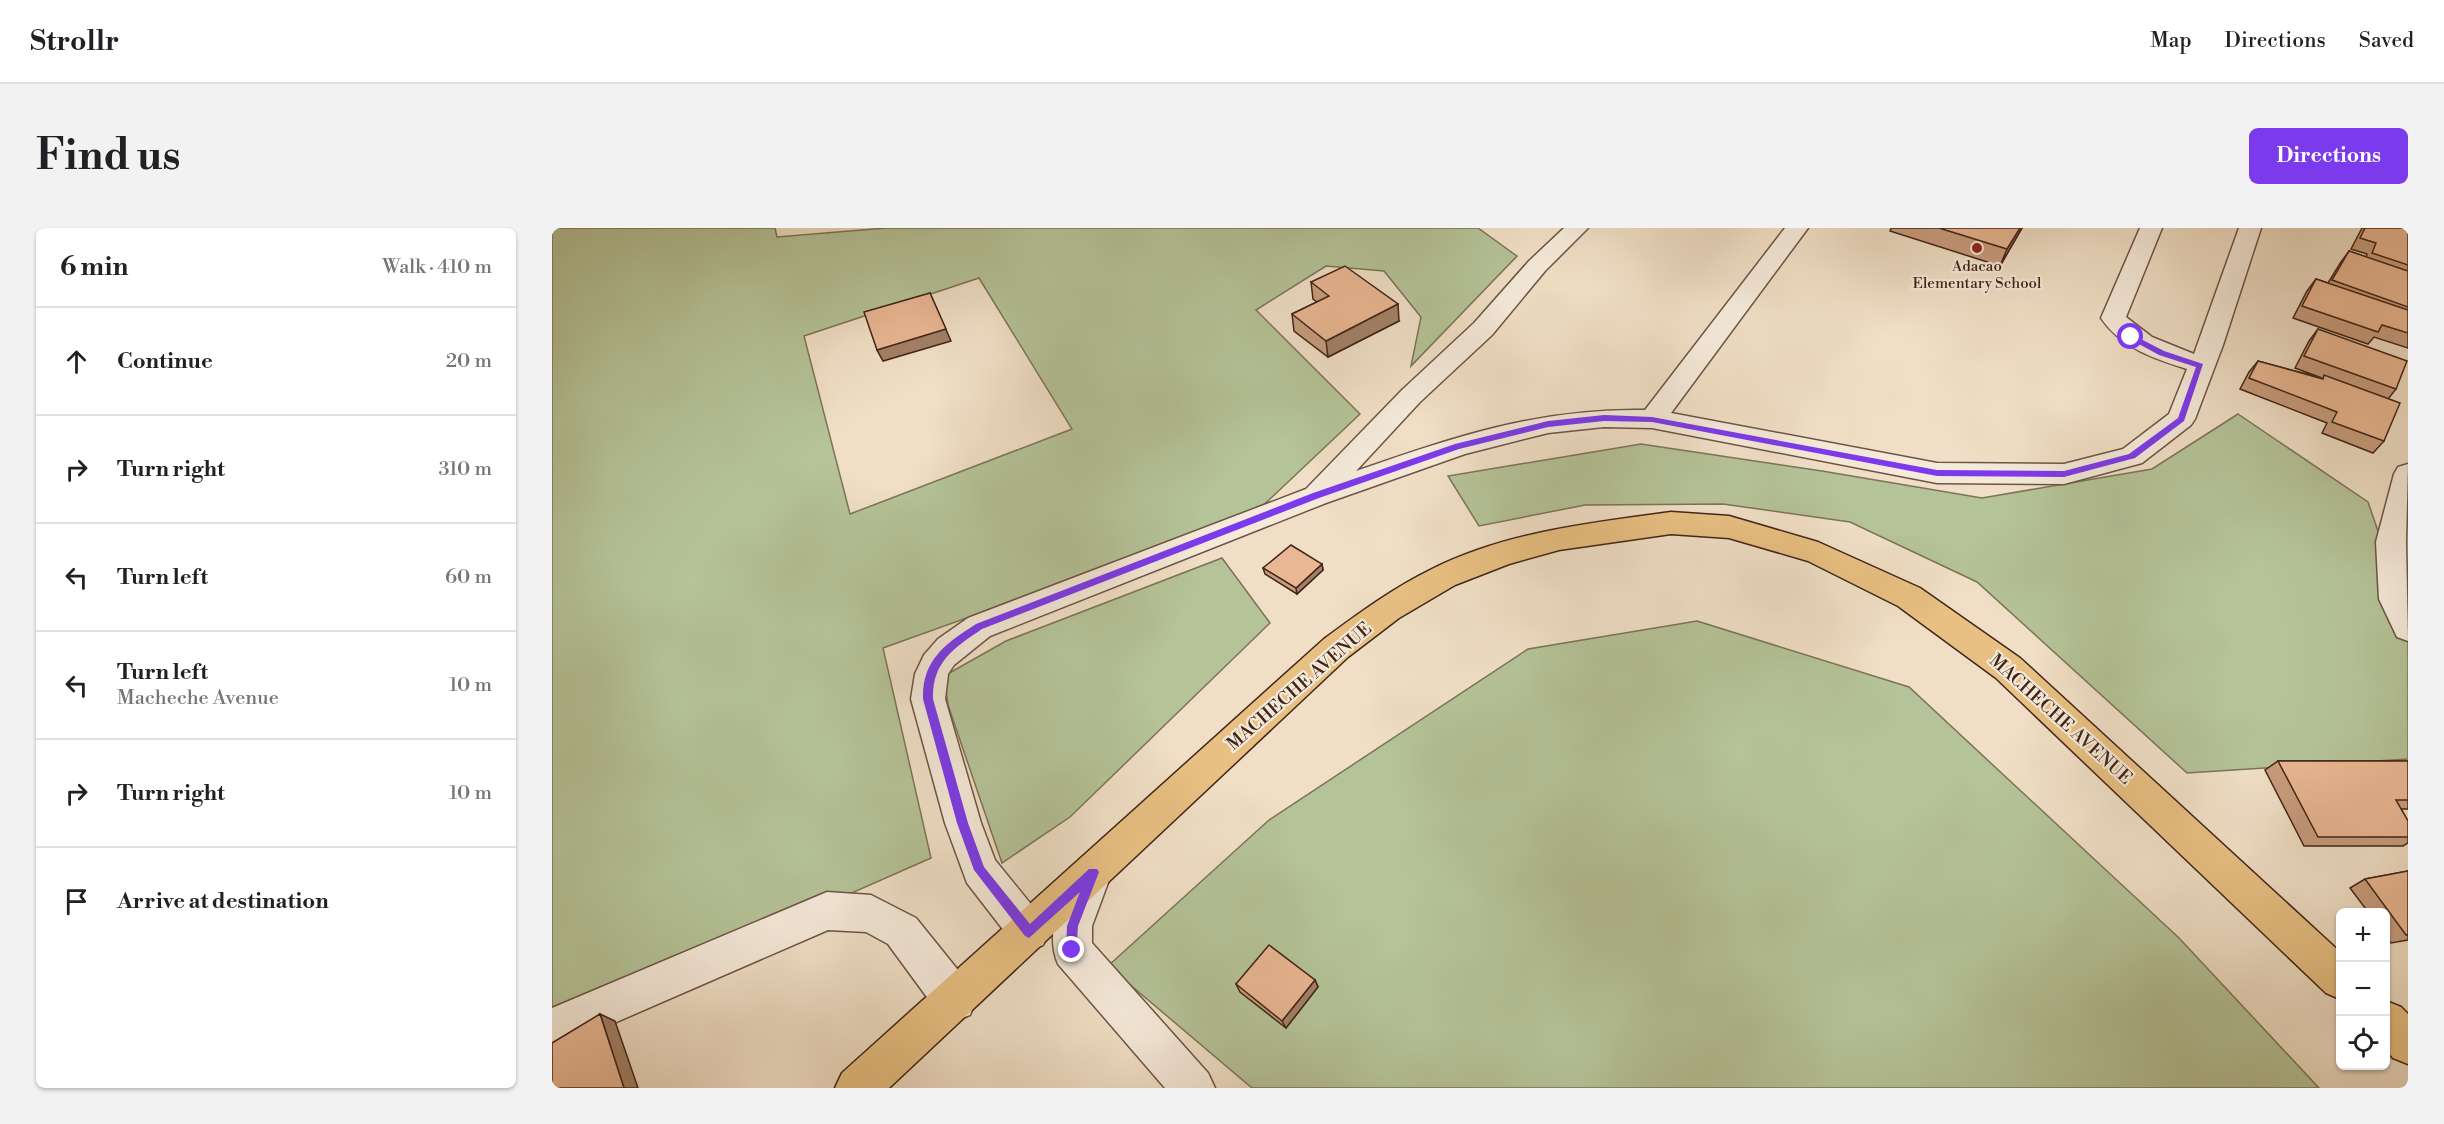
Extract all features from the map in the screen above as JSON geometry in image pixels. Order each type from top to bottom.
[{"type":"main road","name":"MACHECHE AVENUE","points":[[857,1088],[1336,648],[1388,609],[1444,577],[1501,555],[1558,539],[1671,523],[1729,527],[1818,553],[1909,597],[2008,668],[2336,975]]},
{"type":"main road","points":[[2390,1027],[2408,1043]]},
{"type":"street","points":[[1316,496],[1411,396],[1483,329],[1538,266],[1577,228]]},
{"type":"street","points":[[1652,420],[1797,228]]},
{"type":"street","points":[[2151,228],[2113,318],[2131,337],[2162,353],[2200,366]]},
{"type":"street","points":[[1029,932],[980,870],[963,823],[928,699],[928,684],[934,666],[953,644],[979,627],[1316,496],[1458,446],[1548,424],[1604,418],[1652,420],[1937,473],[2064,474],[2132,456],[2181,419],[2210,345],[2250,228]]},
{"type":"street","points":[[2408,474],[2391,542],[2395,599],[2408,628]]},
{"type":"street","points":[[1093,872],[1072,926],[1072,950],[1193,1088]]},
{"type":"street","points":[[552,1029],[827,911],[871,914],[902,931],[955,1000]]},
{"type":"green space","points":[[552,228],[775,228],[777,237],[886,228],[1478,228],[1517,256],[1411,366],[1421,317],[1384,271],[1326,266],[1256,310],[1360,414],[1253,515],[883,648],[931,858],[552,1025]],"holes":[[[979,278],[1072,429],[850,514],[804,336]]]},
{"type":"green space","points":[[2238,414],[2368,502],[2391,569],[2395,599],[2408,628],[2408,759],[2187,773],[1977,582],[1850,522],[1723,504],[1585,505],[1479,526],[1448,476],[1641,444],[1982,498],[2152,469]]},
{"type":"green space","points":[[1222,558],[1270,623],[1070,817],[1002,863],[948,705],[944,676],[1006,641]]},
{"type":"green space","points":[[1697,621],[1909,687],[2179,938],[2319,1088],[1252,1088],[1108,966],[1269,820],[1528,649]]},
{"type":"building","points":[[1939,228],[2020,228],[2007,249]]},
{"type":"building","points":[[2365,228],[2408,228],[2408,265],[2372,253],[2376,243],[2360,238]]},
{"type":"building","points":[[2349,251],[2408,271],[2408,307],[2332,280]]},
{"type":"building","points":[[1345,266],[1398,304],[1326,341],[1292,314],[1329,296],[1311,282]]},
{"type":"building","points":[[2316,279],[2408,310],[2408,333],[2382,325],[2378,332],[2302,306]]},
{"type":"building","points":[[930,293],[946,329],[877,350],[864,312]]},
{"type":"building","points":[[2318,329],[2407,361],[2396,389],[2304,356]]},
{"type":"building","points":[[2258,361],[2323,379],[2324,375],[2400,403],[2384,441],[2332,422],[2337,412],[2249,378]]},
{"type":"building","points":[[1291,545],[1322,564],[1296,588],[1263,568]]},
{"type":"building","points":[[2278,761],[2408,761],[2408,800],[2396,800],[2408,821],[2408,837],[2318,837]]},
{"type":"building","points":[[2408,871],[2408,935],[2390,913],[2390,908],[2386,908],[2365,879]]},
{"type":"building","points":[[1269,945],[1315,980],[1282,1021],[1236,984]]},
{"type":"building","points":[[600,1014],[624,1088],[552,1088],[552,1043]]},
{"type":"place","name":"Adacao Elementary School","points":[[1977,248]]},
{"type":"route","points":[[1072,950],[1072,926],[1093,872],[1029,932],[980,870],[963,823],[928,699],[928,684],[934,666],[953,644],[979,627],[1316,496],[1458,446],[1548,424],[1604,418],[1652,420],[1937,473],[2064,474],[2132,456],[2181,419],[2200,366],[2162,353],[2131,337]]}]
